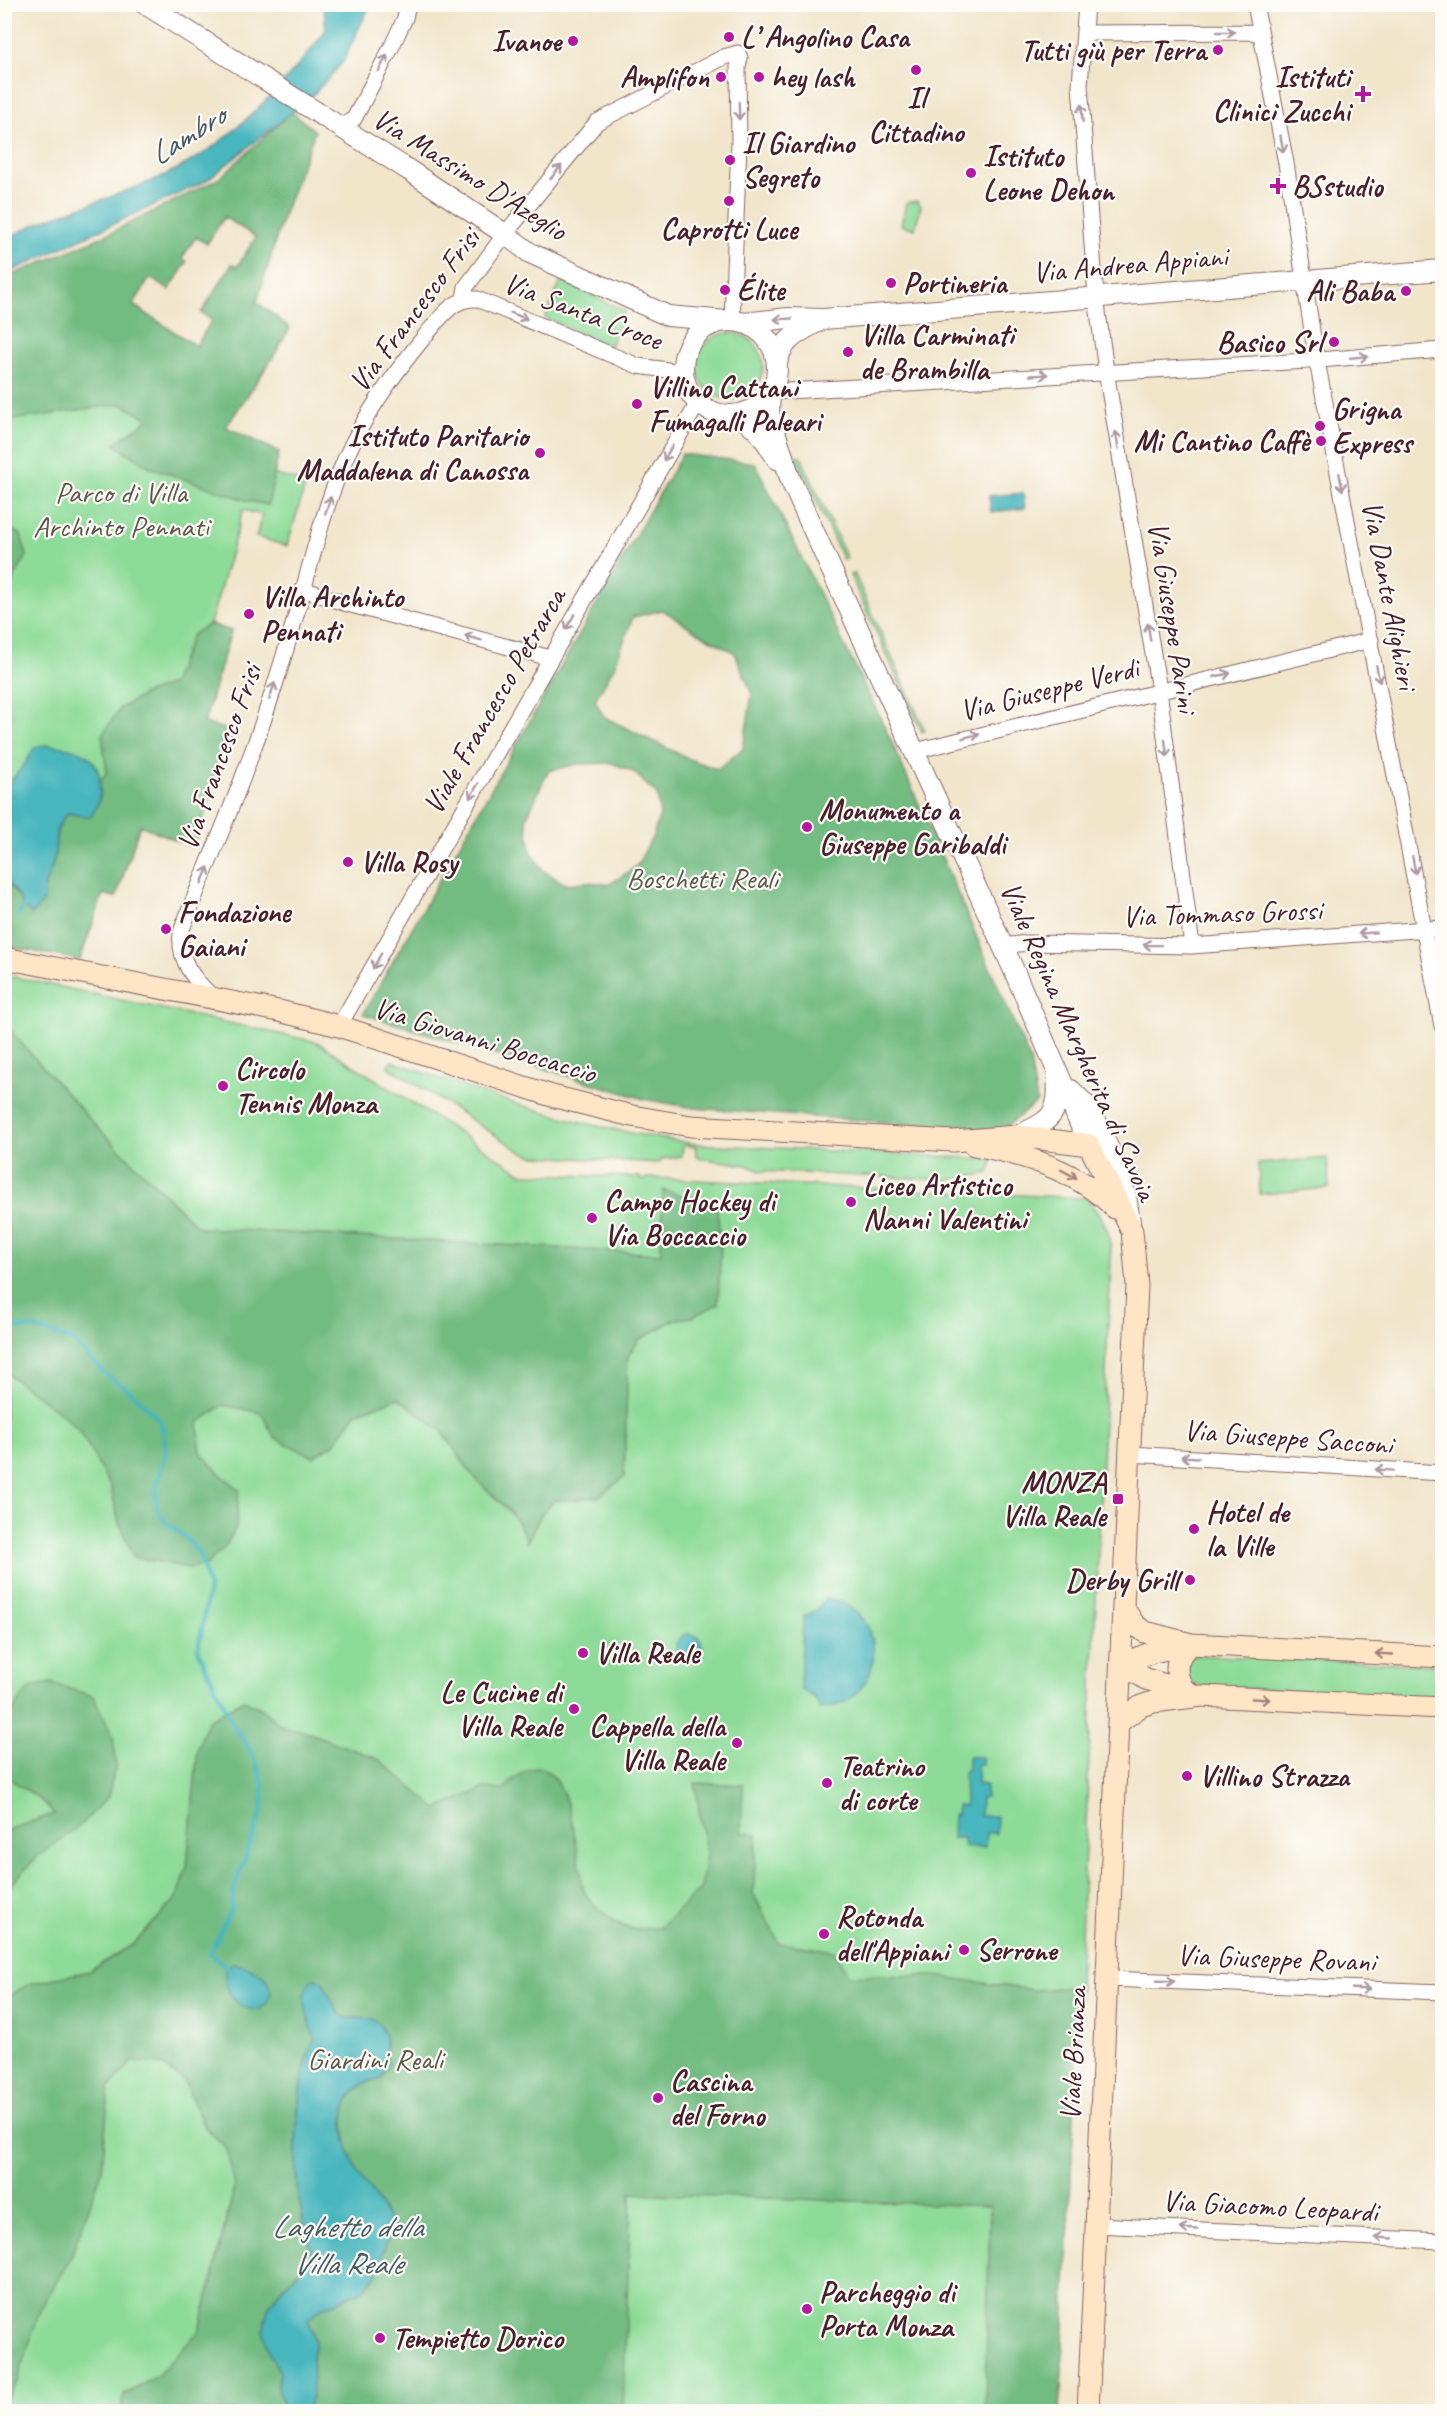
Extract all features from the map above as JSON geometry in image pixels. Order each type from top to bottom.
[{"type":"main road","name":"Via Giovanni Boccaccio","points":[[4,958],[279,1011],[339,1026],[552,1096],[632,1116],[723,1129],[953,1141],[1017,1136],[1089,1144]]},
{"type":"main road","name":"Via Giovanni Boccaccio","points":[[953,1141],[1027,1159],[1064,1171],[1088,1184],[1117,1210],[1132,1231]]},
{"type":"main road","points":[[1027,1159],[1089,1144]]},
{"type":"main road","name":"Viale Regina Margherita di Savoia","points":[[1089,1144],[1132,1231],[1137,1285],[1121,1665]]},
{"type":"main road","points":[[1124,1609],[1135,1624],[1145,1632],[1191,1644],[1443,1657]]},
{"type":"main road","points":[[1121,1665],[1153,1652],[1191,1644]]},
{"type":"main road","points":[[1191,1644],[1183,1650],[1177,1665],[1178,1680],[1194,1694]]},
{"type":"main road","points":[[1121,1665],[1146,1679],[1194,1694],[1443,1708]]},
{"type":"main road","name":"Viale Brianza","points":[[1088,2412],[1121,1665]]},
{"type":"main road","points":[[1119,1722],[1141,1706],[1194,1694]]},
{"type":"street","name":"Via Massimo D'Azeglio","points":[[145,4],[506,234],[530,253],[668,316],[734,321]]},
{"type":"street","points":[[339,127],[354,119],[391,48],[405,18],[408,4]]},
{"type":"street","name":"Via Giuseppe Parini","points":[[1086,4],[1080,85],[1096,297],[1106,371],[1159,690],[1192,946]]},
{"type":"street","name":"Via Dante Alighieri","points":[[1255,4],[1286,163],[1317,360],[1443,1026]]},
{"type":"street","points":[[1084,33],[1259,32]]},
{"type":"street","name":"Via Francesco Frisi","points":[[216,999],[198,984],[187,969],[180,945],[181,932],[252,754],[335,484],[356,439],[388,385],[412,351],[445,312],[464,299],[466,287],[597,122],[724,57],[738,53],[740,58],[738,67],[739,143],[734,321]]},
{"type":"street","name":"Via Andrea Appiani","points":[[734,321],[823,319],[1443,270]]},
{"type":"street","name":"Via Santa Croce","points":[[464,299],[477,299],[638,366],[683,365]]},
{"type":"street","points":[[668,316],[681,339],[683,365],[686,387],[698,403],[716,413],[731,415],[754,409],[770,393],[776,378],[777,364],[774,350],[766,338],[756,329],[734,321],[711,324],[699,331],[690,342],[683,365]]},
{"type":"street","name":"Via Andrea Appiani","points":[[777,364],[782,349],[791,338],[823,319]]},
{"type":"street","points":[[770,393],[1317,360],[1443,350]]},
{"type":"street","name":"Viale Regina Margherita di Savoia","points":[[770,393],[769,413],[791,481],[1003,946],[1065,1084],[1089,1144]]},
{"type":"street","name":"Viale Francesco Petrarca","points":[[339,1026],[698,403]]},
{"type":"street","name":"Viale Regina Margherita di Savoia","points":[[731,415],[744,419],[758,430],[791,481]]},
{"type":"street","points":[[303,589],[344,603],[550,658]]},
{"type":"street","name":"Via Giuseppe Verdi","points":[[915,751],[1371,640]]},
{"type":"street","name":"Via Tommaso Grossi","points":[[1003,946],[1027,943],[1192,946],[1443,928]]},
{"type":"street","name":"Via Giovanni Boccaccio","points":[[1017,1136],[1048,1121],[1057,1109],[1058,1090],[1055,1063]]},
{"type":"street","points":[[1065,1084],[1091,1110],[1114,1160],[1126,1196],[1132,1231]]},
{"type":"street","name":"Via Giuseppe Sacconi","points":[[1130,1454],[1443,1473]]},
{"type":"street","name":"Via Giuseppe Rovani","points":[[1107,1979],[1443,1992]]},
{"type":"street","name":"Via Giacomo Leopardi","points":[[1095,2225],[1443,2241]]},
{"type":"green space","points":[[292,112],[315,131],[283,216],[257,302],[290,328],[226,427],[279,452],[268,505],[245,500],[150,467],[114,444],[149,419],[121,404],[5,421],[5,278],[106,235],[218,179]],"holes":[[[224,217],[256,237],[237,267],[232,264],[201,313],[212,320],[196,346],[133,305],[150,278],[169,290],[187,262],[182,258],[196,237],[207,244]]]},
{"type":"green space","points":[[917,201],[921,206],[915,229],[901,225],[906,203]]},
{"type":"green space","points":[[561,281],[625,311],[610,346],[545,318]]},
{"type":"green space","name":"Parco di Villa Archinto Pennati","points":[[4,328],[279,452],[273,474],[306,483],[287,546],[256,537],[262,515],[243,510],[210,624],[231,631],[204,723],[234,732],[193,847],[140,825],[116,897],[103,894],[80,960],[5,946]]},
{"type":"green space","points":[[724,333],[736,333],[748,338],[758,348],[763,366],[761,379],[748,394],[736,399],[724,399],[712,394],[702,384],[697,372],[697,360],[702,348],[712,338]]},
{"type":"green space","name":"Boschetti Reali","points":[[682,454],[755,463],[891,740],[1030,1060],[1037,1102],[1001,1131],[694,1108],[644,1099],[363,1014]],"holes":[[[663,610],[735,653],[752,694],[743,749],[717,769],[689,759],[604,717],[595,700],[614,667],[633,617]],[[612,763],[634,772],[657,795],[660,815],[653,836],[636,867],[610,884],[585,882],[565,884],[542,870],[531,851],[526,819],[548,771],[578,764]]]},
{"type":"green space","points":[[795,455],[801,457],[847,559],[843,560]]},
{"type":"green space","points":[[5,526],[21,535],[27,556],[12,581],[5,599]]},
{"type":"green space","points":[[854,573],[925,731],[922,732],[850,575]]},
{"type":"green space","points":[[209,624],[231,631],[204,723],[234,732],[193,847],[140,825],[116,897],[103,894],[80,960],[5,946],[4,878],[20,899],[23,907],[44,901],[45,884],[54,859],[56,835],[63,819],[68,813],[90,817],[100,798],[100,780],[107,772],[102,735],[120,708],[145,694],[172,684],[192,635]]},
{"type":"green space","name":"Giardini Reali","points":[[5,975],[317,1042],[523,1174],[640,1177],[640,1180],[653,1178],[1086,1198],[1098,1213],[1108,1233],[1111,1260],[1060,2411],[5,2412]]},
{"type":"green space","points":[[5,1025],[94,1124],[196,1225],[203,1228],[661,1254],[663,1190],[717,1209],[721,1245],[718,1304],[692,1317],[673,1320],[639,1340],[628,1356],[624,1477],[598,1497],[554,1501],[542,1513],[527,1542],[524,1533],[510,1512],[473,1476],[442,1431],[398,1398],[356,1413],[334,1444],[313,1457],[275,1438],[261,1413],[223,1405],[198,1423],[201,1453],[220,1474],[239,1489],[236,1528],[225,1547],[207,1564],[189,1568],[134,1557],[119,1523],[111,1488],[80,1431],[62,1414],[5,1372]]},
{"type":"green space","points":[[392,1061],[478,1092],[572,1120],[676,1141],[697,1144],[993,1159],[989,1173],[948,1180],[760,1171],[746,1165],[699,1158],[696,1155],[696,1147],[683,1145],[682,1156],[662,1159],[659,1163],[534,1156],[520,1151],[389,1067]]},
{"type":"green space","points":[[1327,1158],[1329,1188],[1260,1194],[1258,1164]]},
{"type":"green space","points":[[1192,1655],[1442,1665],[1442,1699],[1199,1686],[1188,1681],[1184,1664]]},
{"type":"green space","points":[[51,1683],[93,1696],[113,1736],[116,1764],[108,1797],[83,1823],[37,1857],[5,1891],[5,1831],[54,1814],[43,1802],[5,1775],[5,1721],[27,1691]]},
{"type":"green space","points":[[244,1700],[262,1709],[280,1725],[309,1733],[378,1759],[437,1809],[485,1788],[503,1790],[523,1773],[539,1768],[551,1774],[561,1788],[568,1807],[585,1893],[611,1918],[632,1929],[660,1928],[701,1888],[706,1853],[695,1783],[743,1785],[741,1833],[757,1834],[753,1893],[779,1943],[834,1951],[848,1975],[935,1976],[1034,1990],[1080,1986],[1060,2411],[985,2411],[990,2206],[631,2193],[623,2411],[300,2411],[307,2410],[315,2343],[308,2319],[323,2307],[363,2290],[377,2274],[386,2243],[394,2227],[360,2177],[348,2148],[344,2118],[346,2105],[353,2093],[364,2084],[381,2078],[388,2065],[385,2035],[362,2018],[346,2018],[338,2014],[323,1983],[307,2013],[315,2039],[304,2070],[297,2131],[298,2194],[313,2257],[279,2292],[268,2308],[270,2355],[280,2372],[278,2387],[284,2411],[122,2411],[124,2395],[156,2377],[200,2330],[234,2188],[227,2149],[204,2126],[184,2081],[161,2064],[133,2061],[109,2087],[102,2171],[71,2257],[40,2310],[17,2382],[5,2400],[5,1998],[31,1983],[90,1971],[132,1945],[176,1899],[187,1867],[198,1747],[208,1720]],"holes":[[[248,1967],[266,1978],[232,1997],[230,1990]]]},
{"type":"water","points":[[319,5],[370,5],[343,62],[312,96],[206,181],[5,274],[5,240],[33,225],[168,174],[193,160],[229,134],[299,65],[326,30],[324,10]]},
{"type":"water","points":[[1023,493],[1025,508],[991,512],[989,496]]},
{"type":"water","points":[[46,745],[66,747],[84,753],[90,758],[99,774],[100,794],[97,806],[90,817],[68,813],[59,825],[54,859],[44,889],[44,901],[32,914],[23,907],[5,878],[4,789],[25,764],[34,748]]},
{"type":"water","points":[[825,1598],[841,1602],[863,1618],[870,1632],[869,1635],[872,1637],[873,1650],[869,1675],[855,1694],[846,1702],[820,1709],[814,1697],[800,1688],[803,1617],[818,1609]]},
{"type":"water","points":[[689,1634],[698,1638],[702,1647],[698,1656],[689,1660],[680,1656],[676,1647],[680,1638]]},
{"type":"water","points":[[968,1757],[982,1757],[982,1764],[977,1764],[977,1784],[986,1785],[986,1797],[981,1798],[980,1816],[997,1816],[996,1833],[986,1833],[985,1847],[964,1847],[963,1838],[952,1838],[953,1815],[956,1815],[957,1806],[965,1806],[964,1772],[968,1769]]},
{"type":"water","points":[[233,1963],[248,1967],[266,1978],[271,1992],[267,2003],[259,2010],[240,2005],[228,1990],[226,1972]]},
{"type":"water","name":"Laghetto della Villa Reale","points":[[314,1978],[323,1983],[339,2014],[346,2018],[372,2019],[380,2025],[385,2035],[388,2065],[381,2078],[364,2084],[353,2093],[346,2105],[344,2118],[348,2148],[360,2177],[394,2227],[386,2243],[377,2274],[363,2290],[323,2307],[308,2319],[315,2343],[312,2356],[313,2393],[307,2410],[284,2411],[278,2387],[280,2372],[270,2355],[263,2332],[268,2308],[279,2292],[313,2257],[298,2193],[296,2150],[298,2110],[304,2070],[315,2039],[307,2016],[305,1991]]},
{"type":"waterway","points":[[18,915],[23,907]]},
{"type":"waterway","points":[[4,1326],[38,1329],[74,1341],[104,1373],[131,1392],[161,1421],[166,1450],[156,1490],[157,1509],[166,1523],[184,1536],[199,1553],[209,1588],[198,1650],[235,1729],[246,1742],[263,1785],[262,1811],[234,1888],[231,1909],[210,1954],[230,1969]]},
{"type":"place","name":"L’ Angolino Casa","points":[[729,37]]},
{"type":"place","name":"Ivanoe","points":[[573,41]]},
{"type":"place","name":"Tutti giù per Terra","points":[[1218,50]]},
{"type":"place","name":"Il Cittadino","points":[[916,70]]},
{"type":"place","name":"Amplifon","points":[[721,77]]},
{"type":"place","name":"hey lash","points":[[759,77]]},
{"type":"place","name":"Istituti Clinici Zucchi","points":[[1363,94]]},
{"type":"place","name":"Il Giardino Segreto","points":[[730,160]]},
{"type":"place","name":"Istituto Leone Dehon","points":[[971,173]]},
{"type":"place","name":"BSstudio","points":[[1278,186]]},
{"type":"place","name":"Caprotti Luce","points":[[729,201]]},
{"type":"place","name":"Portineria","points":[[891,283]]},
{"type":"place","name":"Élite","points":[[725,290]]},
{"type":"place","name":"Ali Baba","points":[[1406,291]]},
{"type":"place","name":"Basico Srl","points":[[1334,342]]},
{"type":"place","name":"Villa Carminati de Brambilla","points":[[848,352]]},
{"type":"place","name":"Villino Cattani Fumagalli Paleari","points":[[637,404]]},
{"type":"place","name":"Grigna Express","points":[[1320,426]]},
{"type":"place","name":"Mi Cantino Caffè","points":[[1321,441]]},
{"type":"place","name":"Istituto Paritario Maddalena di Canossa","points":[[540,453]]},
{"type":"place","name":"Villa Archinto Pennati","points":[[249,614]]},
{"type":"place","name":"Monumento a Giuseppe Garibaldi","points":[[807,827]]},
{"type":"place","name":"Villa Rosy","points":[[348,862]]},
{"type":"place","name":"Fondazione Gaiani","points":[[166,929]]},
{"type":"place","name":"Circolo Tennis Monza","points":[[223,1086]]},
{"type":"place","name":"Liceo Artistico Nanni Valentini","points":[[851,1202]]},
{"type":"place","name":"Campo Hockey di Via Boccaccio","points":[[592,1218]]},
{"type":"place","name":"MONZA Villa Reale","points":[[1118,1499]]},
{"type":"place","name":"Hotel de la Ville","points":[[1194,1529]]},
{"type":"place","name":"Derby Grill","points":[[1190,1580]]},
{"type":"place","name":"Villa Reale","points":[[583,1653]]},
{"type":"place","name":"Le Cucine di Villa Reale","points":[[574,1709]]},
{"type":"place","name":"Cappella della Villa Reale","points":[[737,1743]]},
{"type":"place","name":"Villino Strazza","points":[[1187,1776]]},
{"type":"place","name":"Teatrino di corte","points":[[827,1783]]},
{"type":"place","name":"Rotonda dell'Appiani","points":[[824,1934]]},
{"type":"place","name":"Serrone","points":[[964,1950]]},
{"type":"place","name":"Cascina del Forno","points":[[658,2098]]},
{"type":"place","name":"Parcheggio di Porta Monza","points":[[807,2309]]},
{"type":"place","name":"Tempietto Dorico","points":[[380,2338]]},
{"type":"water label","name":"Lambro","points":[[187,135]]}]
